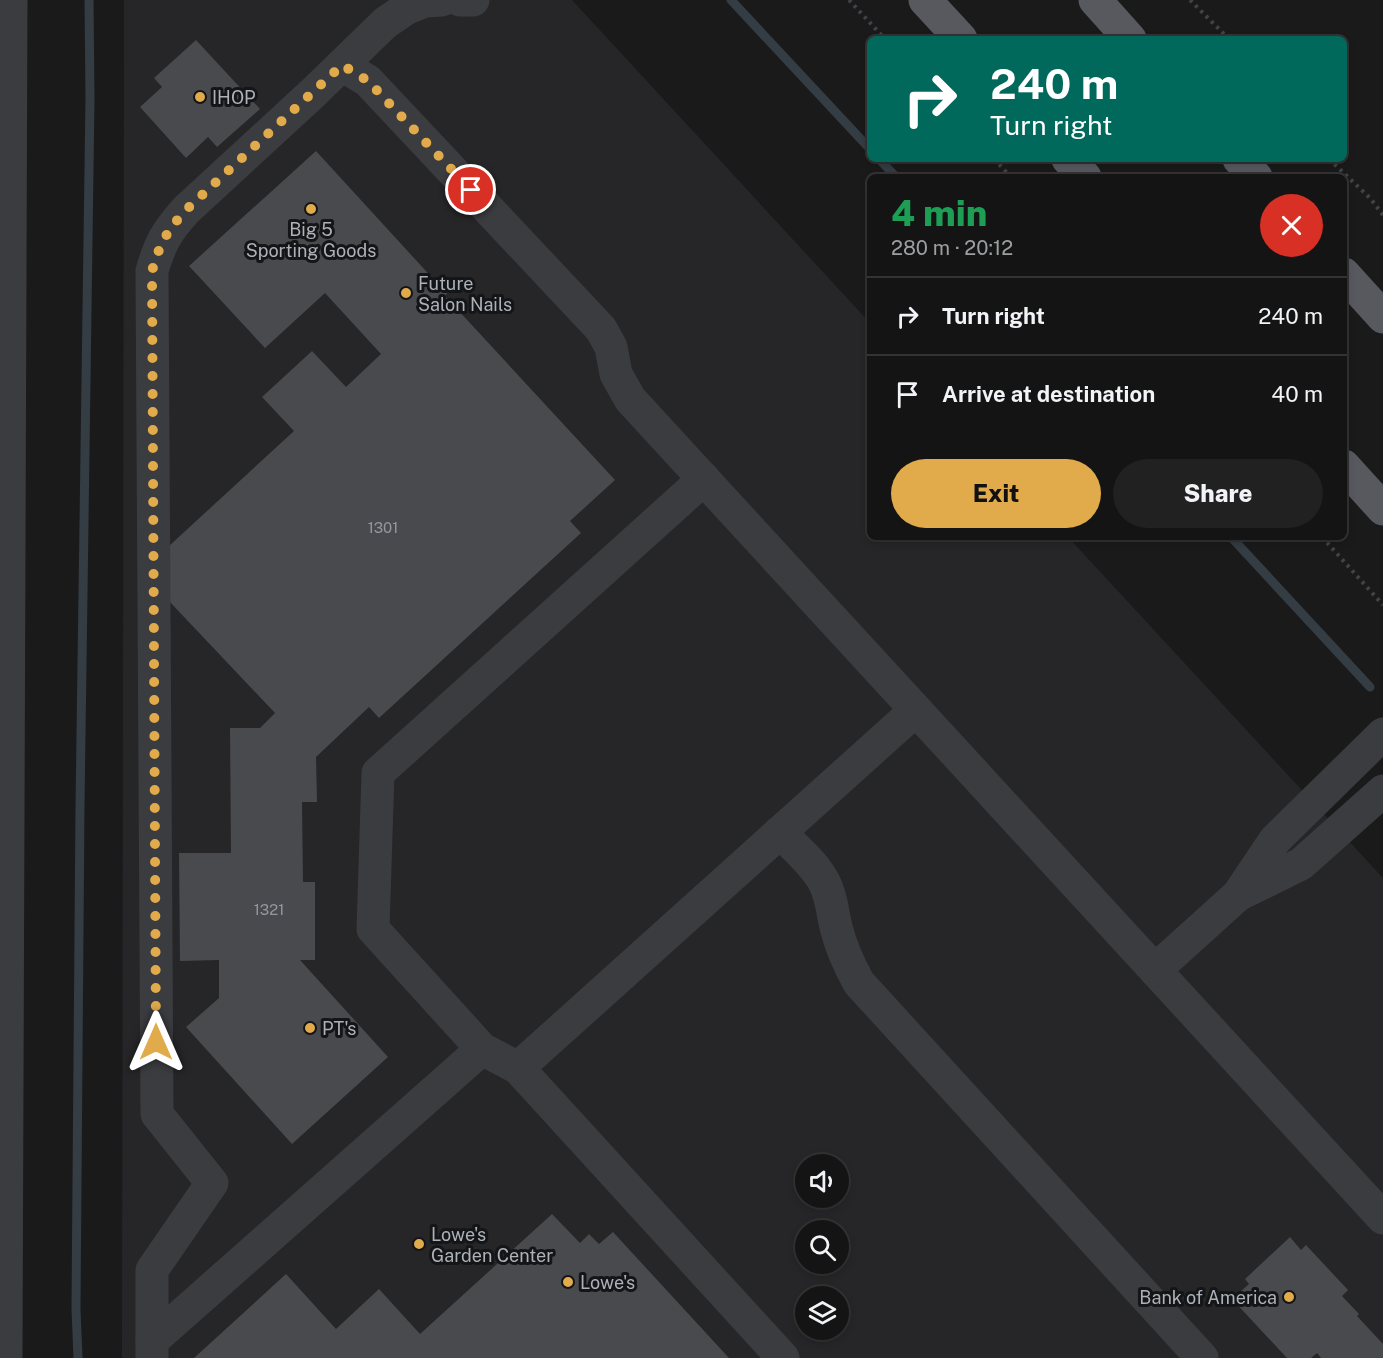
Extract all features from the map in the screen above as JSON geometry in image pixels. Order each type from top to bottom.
[{"type":"main road","points":[[926,0],[957,36]]},
{"type":"main road","points":[[1095,0],[1127,36]]},
{"type":"main road","points":[[1071,162],[1081,174]]},
{"type":"main road","points":[[1242,162],[1253,174]]},
{"type":"main road","points":[[1347,277],[1383,317]]},
{"type":"main road","points":[[1347,469],[1383,509]]},
{"type":"street","points":[[6,1358],[3,506],[11,0]]},
{"type":"street","points":[[152,1349],[152,1270],[212,1183],[157,1114],[152,271],[158,250],[169,229],[186,210],[385,23],[407,8],[425,2],[442,0]]},
{"type":"street","points":[[460,0],[473,0]]},
{"type":"street","points":[[342,65],[368,81],[601,328],[611,347],[616,374],[630,399],[1383,1218]]},
{"type":"street","points":[[704,479],[378,773],[373,929],[482,1049],[518,1068],[783,1358]]},
{"type":"street","points":[[518,1068],[916,710]]},
{"type":"street","points":[[1155,970],[1238,895],[1275,840],[1383,734]]},
{"type":"street","points":[[1238,895],[1301,864],[1383,791]]},
{"type":"street","points":[[780,832],[811,863],[824,880],[832,898],[835,925],[843,953],[859,983],[1202,1358]]},
{"type":"street","points":[[152,1349],[482,1049]]},
{"type":"path","points":[[849,0],[882,36]]},
{"type":"path","points":[[1190,0],[1225,36]]},
{"type":"path","points":[[997,162],[1008,174]]},
{"type":"path","points":[[1332,162],[1345,174]]},
{"type":"path","points":[[1347,176],[1370,198],[1383,215]]},
{"type":"path","points":[[1325,540],[1383,605]]},
{"type":"shaded area","points":[[124,0],[572,0],[867,320],[867,540],[1071,540],[1383,878],[1383,1358],[122,1358]]},
{"type":"building","name":"IHOP","points":[[196,40],[260,109],[217,147],[208,137],[186,158],[140,107],[162,87],[154,78]]},
{"type":"building","points":[[316,151],[447,294],[445,296],[615,480],[570,521],[581,533],[379,718],[369,707],[316,757],[317,802],[302,802],[303,882],[315,882],[315,960],[300,960],[388,1057],[292,1144],[186,1027],[219,998],[219,960],[180,961],[179,853],[231,853],[230,728],[260,728],[275,713],[169,601],[169,546],[294,431],[262,397],[312,351],[346,387],[381,354],[325,293],[265,348],[189,266]]},
{"type":"building","name":"Lowe's","points":[[552,1214],[580,1243],[589,1234],[599,1244],[613,1232],[729,1358],[194,1358],[286,1274],[336,1329],[379,1289],[420,1334]]},
{"type":"building","name":"Bank of America","points":[[1290,1237],[1301,1250],[1306,1245],[1348,1290],[1342,1296],[1383,1344],[1383,1358],[1321,1358],[1317,1353],[1311,1358],[1287,1358],[1232,1299],[1249,1284],[1245,1279]]},
{"type":"waterway","points":[[78,1358],[76,1309],[80,806],[90,98],[89,0]]},
{"type":"waterway","points":[[731,0],[867,146]]},
{"type":"waterway","points":[[882,162],[893,174]]},
{"type":"waterway","points":[[1234,540],[1370,687]]},
{"type":"place","name":"IHOP","points":[[200,97]]},
{"type":"place","name":"Big 5 Sporting Goods","points":[[311,209]]},
{"type":"place","name":"Future Salon Nails","points":[[406,293]]},
{"type":"place","name":"PT's","points":[[310,1028]]},
{"type":"place","name":"Lowe's Garden Center","points":[[419,1244]]},
{"type":"place","name":"Lowe's","points":[[568,1282]]},
{"type":"place","name":"Bank of America","points":[[1289,1297]]},
{"type":"route","points":[[156,1042],[152,271],[158,250],[169,229],[186,210],[342,65],[368,81],[471,190]]}]
